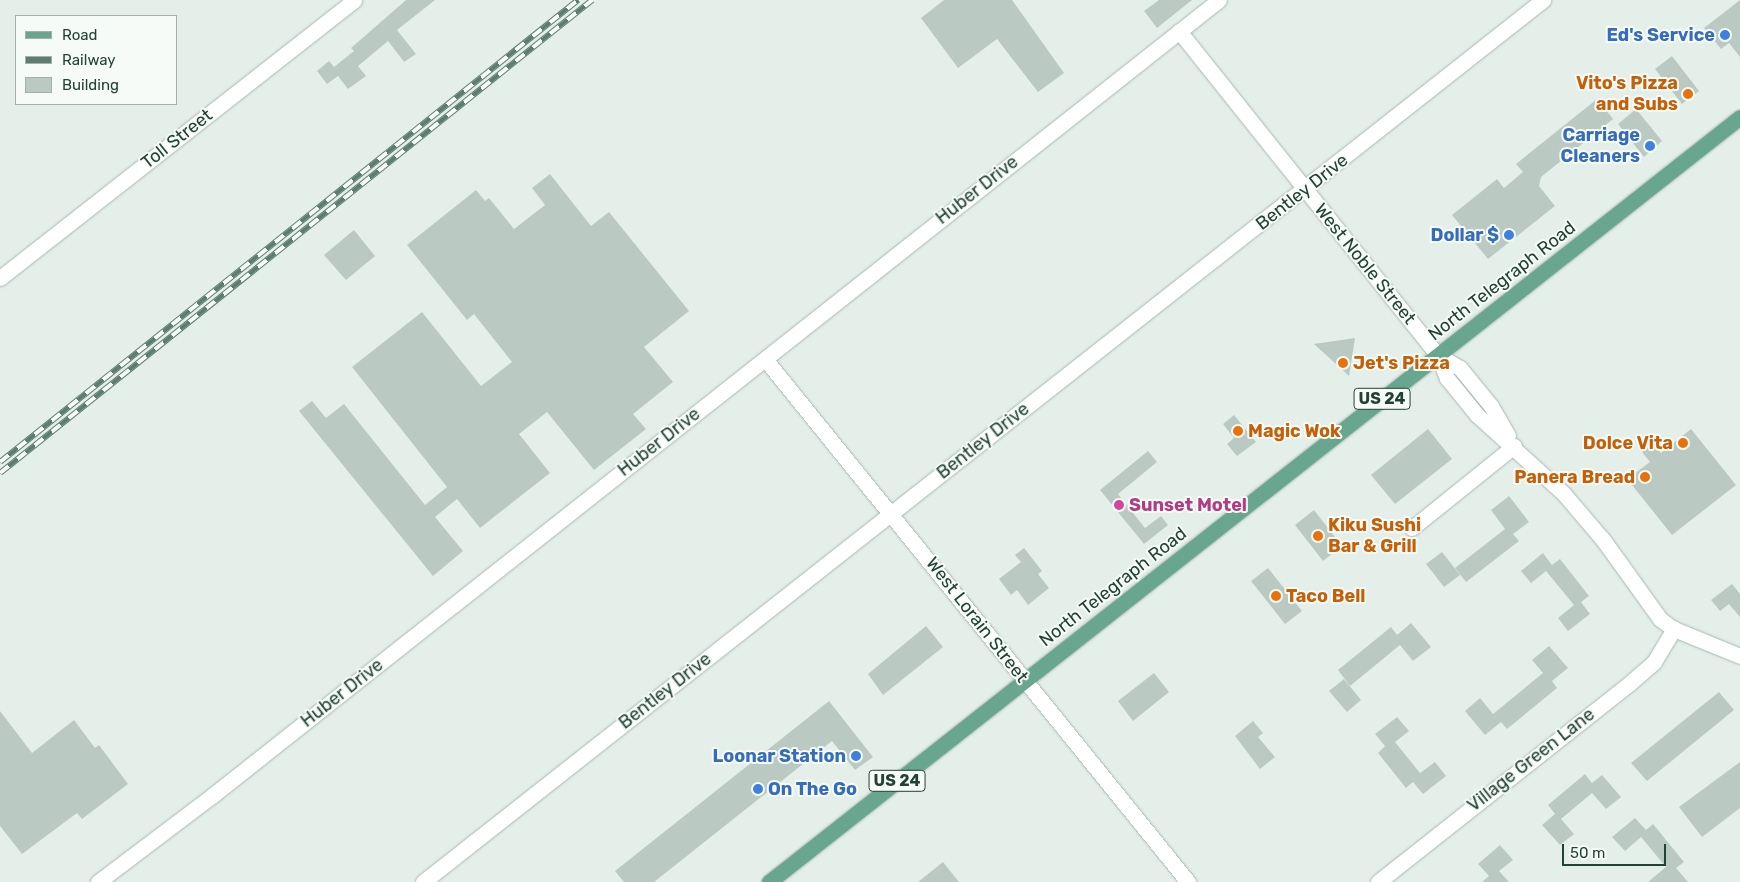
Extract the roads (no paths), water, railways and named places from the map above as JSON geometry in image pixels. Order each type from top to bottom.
[{"type":"main road","name":"North Telegraph Road","points":[[769,882],[1740,117]]},
{"type":"street","name":"Toll Street","points":[[0,278],[354,0]]},
{"type":"street","name":"Huber Drive","points":[[98,882],[1219,0]]},
{"type":"street","name":"Bentley Drive","points":[[423,882],[891,513],[1306,190],[1543,0]]},
{"type":"street","name":"West Noble Street","points":[[1180,31],[1438,355],[1447,378],[1477,415],[1514,446],[1588,520],[1652,609],[1674,629],[1740,656]]},
{"type":"street","name":"West Lorain Street","points":[[765,359],[1188,882]]},
{"type":"street","points":[[1412,528],[1514,446]]},
{"type":"street","name":"Village Green Lane","points":[[1378,882],[1630,683],[1654,662],[1674,629]]},
{"type":"railway","points":[[0,462],[578,0]]},
{"type":"railway","points":[[0,473],[592,0]]},
{"type":"place","name":"Ed's Service","points":[[1725,35]]},
{"type":"place","name":"Vito's Pizza and Subs","points":[[1688,94]]},
{"type":"place","name":"Carriage Cleaners","points":[[1650,146]]},
{"type":"place","name":"Dollar $","points":[[1509,235]]},
{"type":"place","name":"Jet's Pizza","points":[[1343,363]]},
{"type":"place","name":"Magic Wok","points":[[1238,431]]},
{"type":"place","name":"Dolce Vita","points":[[1683,443]]},
{"type":"place","name":"Panera Bread","points":[[1645,477]]},
{"type":"place","name":"Sunset Motel","points":[[1119,505]]},
{"type":"place","name":"Kiku Sushi Bar & Grill","points":[[1318,536]]},
{"type":"place","name":"Taco Bell","points":[[1276,596]]},
{"type":"place","name":"Loonar Station","points":[[856,756]]},
{"type":"place","name":"On The Go","points":[[758,789]]}]
